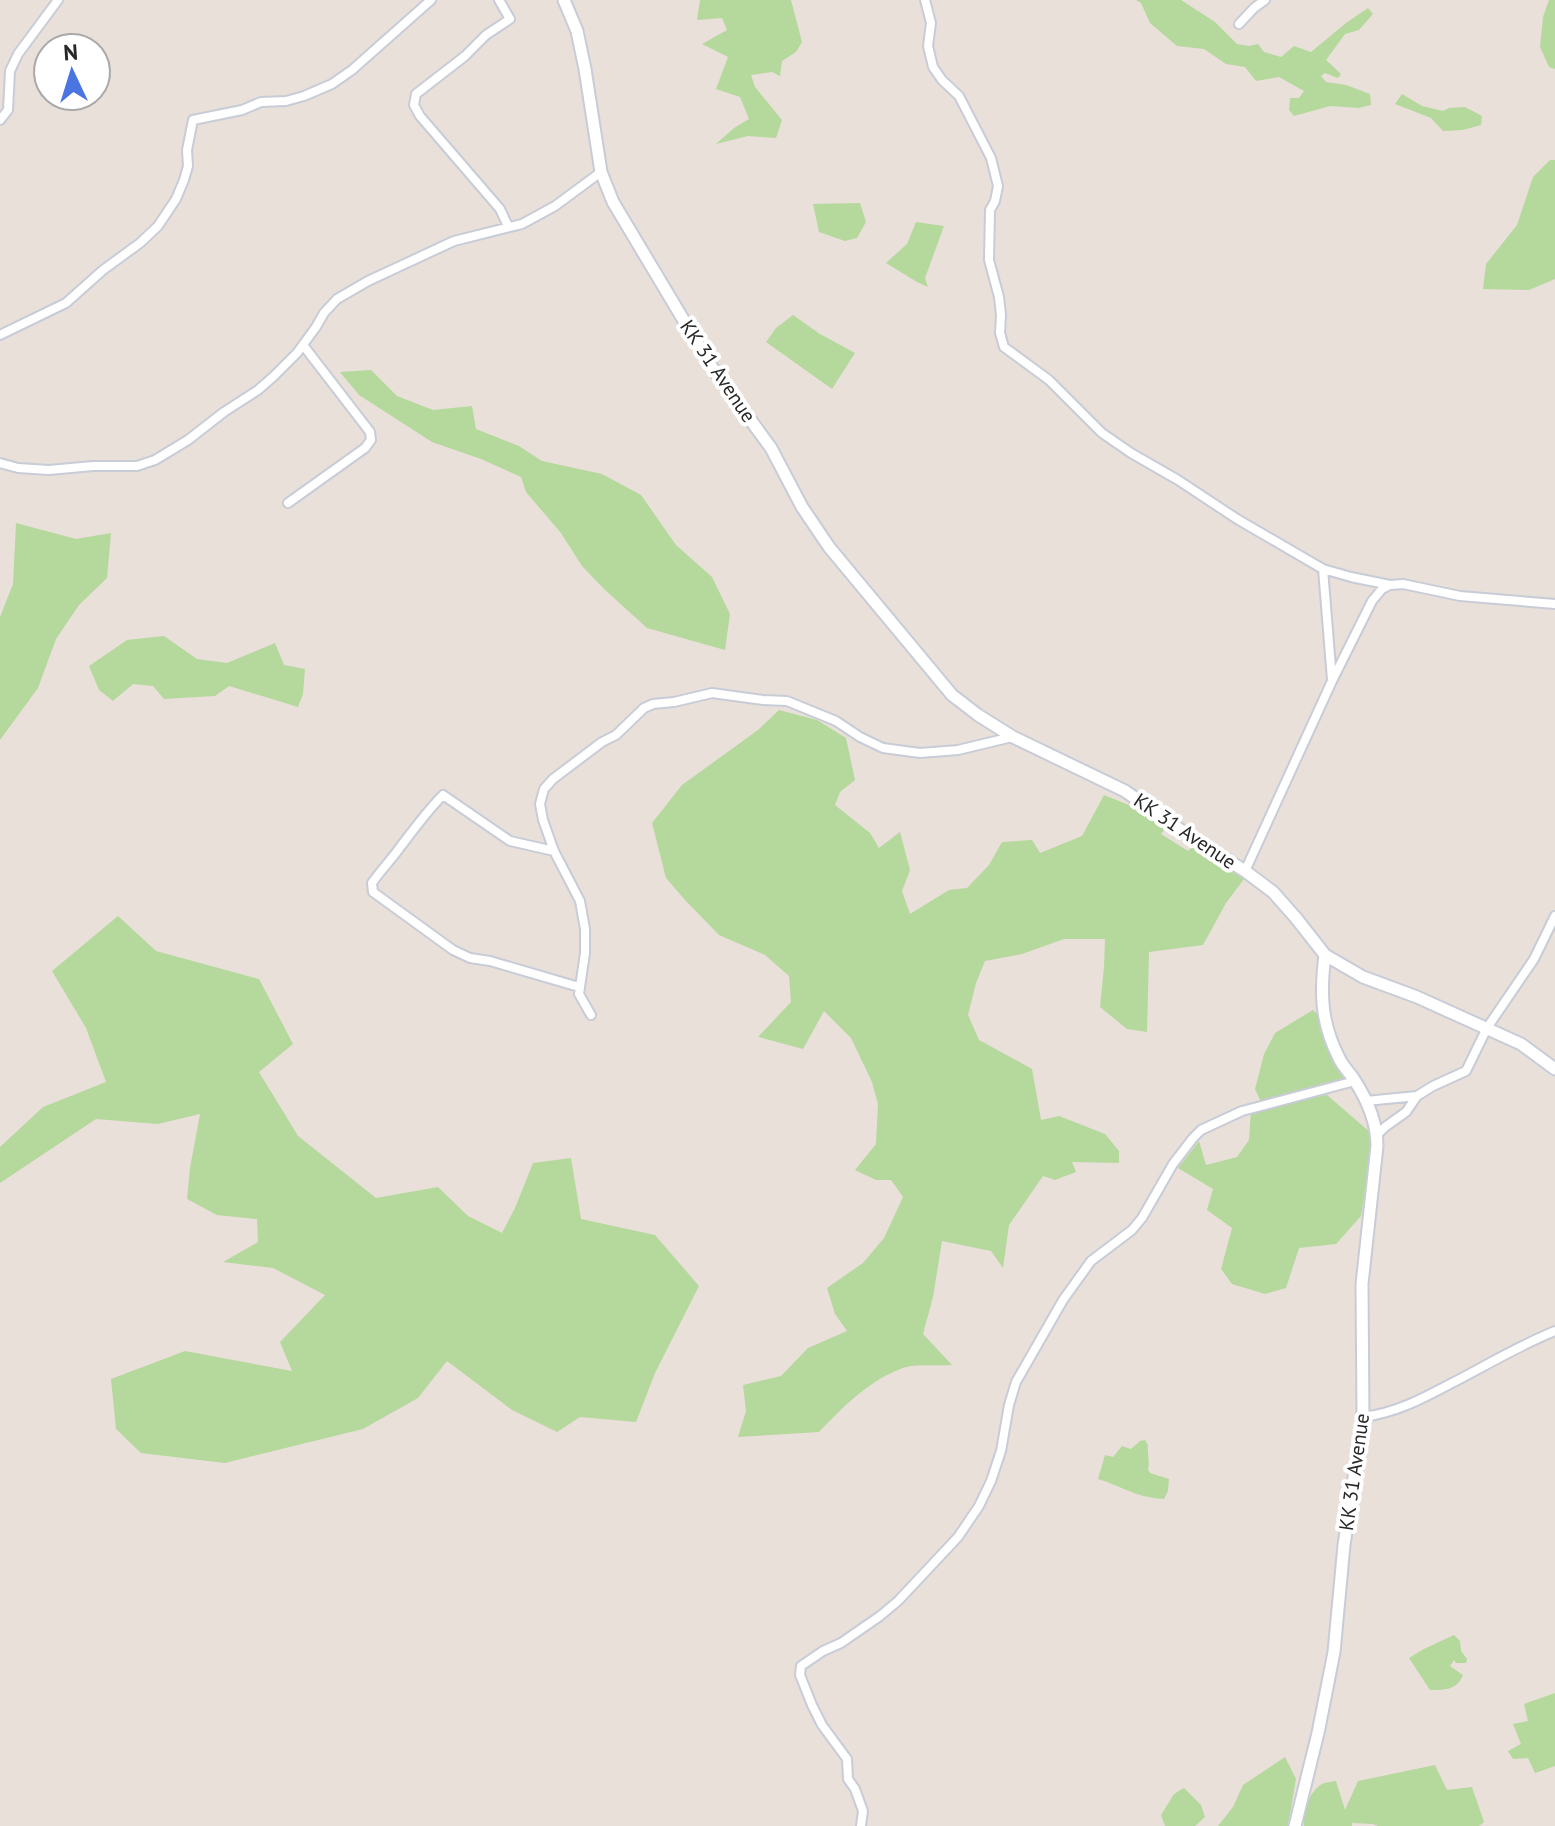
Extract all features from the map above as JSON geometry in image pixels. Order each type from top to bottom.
[{"type":"main road","name":"KK 31 Avenue","points":[[564,0],[577,31],[601,172],[613,202],[711,366],[771,448],[802,507],[829,547],[952,695],[1013,737],[1125,791],[1245,871],[1273,892],[1325,955],[1323,1012],[1339,1059],[1372,1112],[1377,1135],[1362,1284],[1363,1417],[1344,1545],[1334,1652],[1295,1826]]},
{"type":"main road","points":[[1325,955],[1363,977],[1417,997],[1521,1044],[1555,1069]]},
{"type":"street","points":[[0,120],[8,110],[10,71],[18,54],[58,0]]},
{"type":"street","points":[[0,335],[66,303],[158,226],[184,180],[193,120],[242,110],[261,102],[286,101],[332,84],[431,0]]},
{"type":"street","points":[[499,0],[510,19],[486,35],[465,56],[416,94],[414,105],[500,209],[507,224]]},
{"type":"street","points":[[925,0],[931,23],[928,46],[933,67],[959,96],[991,158],[998,186],[990,210],[989,260],[999,297],[1000,333],[1004,347],[1049,380],[1102,433],[1237,519],[1323,569],[1390,585],[1403,584],[1460,596],[1555,604]]},
{"type":"street","points":[[1239,24],[1265,0]]},
{"type":"street","points":[[0,463],[18,468],[49,470],[145,464],[178,446],[258,390],[287,364],[337,299],[454,241],[522,224],[555,206],[601,172]]},
{"type":"street","points":[[288,503],[365,448],[371,440],[370,432],[303,345]]},
{"type":"street","points":[[1323,569],[1332,681]]},
{"type":"street","points":[[1245,871],[1372,601],[1390,585]]},
{"type":"street","points":[[591,1015],[579,994],[585,953],[580,901],[554,851],[540,804],[544,789],[553,779],[616,735],[644,708],[712,693],[787,701],[836,721],[883,748],[920,753],[958,750],[1013,737]]},
{"type":"street","points":[[554,851],[510,841],[443,795],[425,812],[377,875],[372,883],[373,892],[453,950],[470,958],[579,987]]},
{"type":"street","points":[[1377,1135],[1406,1112],[1417,1096],[1466,1071],[1487,1028],[1534,959],[1555,916]]},
{"type":"street","points":[[861,1826],[863,1811],[848,1779],[847,1759],[822,1725],[800,1675],[800,1668],[880,1616],[958,1537],[991,1481],[1016,1382],[1063,1300],[1091,1261],[1132,1230],[1142,1218],[1173,1164],[1193,1138],[1201,1130],[1242,1111],[1355,1081]]},
{"type":"street","points":[[1366,1101],[1417,1096]]},
{"type":"street","points":[[1363,1417],[1402,1408],[1525,1343],[1555,1331]]},
{"type":"green space","points":[[700,0],[791,0],[802,42],[796,52],[782,61],[780,76],[772,72],[751,75],[755,87],[782,120],[776,138],[748,136],[716,144],[749,119],[740,97],[716,89],[728,57],[702,44],[727,30],[722,18],[697,20]]},
{"type":"green space","points":[[1136,0],[1181,0],[1215,22],[1237,44],[1258,44],[1264,52],[1281,57],[1294,46],[1311,52],[1368,8],[1373,14],[1359,30],[1345,34],[1326,60],[1341,74],[1338,78],[1325,73],[1321,76],[1326,82],[1370,94],[1371,105],[1359,108],[1330,106],[1294,116],[1289,110],[1290,98],[1299,98],[1304,91],[1279,77],[1256,81],[1245,67],[1226,64],[1204,49],[1177,46],[1150,23],[1141,3]]},
{"type":"green space","points":[[1549,0],[1555,0],[1555,69],[1549,67],[1540,47],[1543,17]]},
{"type":"green space","points":[[1402,94],[1422,106],[1443,111],[1465,107],[1482,116],[1481,125],[1443,131],[1431,118],[1395,104]]},
{"type":"green space","points":[[1550,160],[1555,160],[1555,279],[1529,290],[1483,289],[1486,264],[1517,225],[1533,177]]},
{"type":"green space","points":[[860,203],[866,222],[857,238],[845,241],[819,232],[813,204]]},
{"type":"green space","points":[[916,222],[944,226],[925,278],[928,287],[886,263],[907,244]]},
{"type":"green space","points":[[793,315],[855,353],[832,389],[766,342],[776,328]]},
{"type":"green space","points":[[371,370],[397,396],[433,410],[472,406],[476,429],[519,446],[542,461],[602,474],[641,495],[676,545],[712,577],[730,614],[725,650],[647,628],[582,566],[561,533],[526,492],[521,477],[432,442],[359,395],[340,372]]},
{"type":"green space","points":[[16,523],[76,539],[111,533],[107,578],[79,605],[56,639],[38,688],[0,740],[0,617],[13,584]]},
{"type":"green space","points":[[164,636],[197,659],[227,663],[275,643],[284,665],[305,669],[303,694],[298,707],[229,686],[215,696],[164,699],[153,686],[133,684],[113,701],[99,690],[89,666],[127,640]]},
{"type":"green space","points":[[779,710],[817,720],[846,738],[855,780],[840,792],[835,805],[870,833],[879,848],[900,832],[910,870],[902,891],[910,914],[949,890],[967,888],[989,865],[1002,842],[1032,840],[1040,853],[1082,836],[1104,795],[1171,822],[1161,834],[1188,851],[1192,847],[1244,879],[1226,903],[1203,945],[1149,952],[1147,1032],[1127,1029],[1100,1007],[1105,939],[1064,939],[1022,954],[985,961],[968,1015],[979,1040],[1032,1069],[1041,1120],[1059,1116],[1105,1134],[1119,1151],[1119,1163],[1072,1162],[1076,1172],[1055,1180],[1043,1176],[1009,1225],[1003,1268],[991,1251],[942,1241],[923,1334],[952,1365],[911,1366],[881,1378],[858,1394],[819,1432],[738,1437],[746,1411],[743,1385],[781,1376],[808,1348],[847,1331],[835,1314],[827,1288],[863,1263],[884,1238],[903,1197],[891,1180],[876,1180],[855,1170],[876,1144],[878,1104],[872,1082],[851,1038],[824,1011],[803,1049],[758,1037],[791,1002],[789,976],[765,955],[719,935],[666,878],[652,823],[682,785],[758,730]]},
{"type":"green space","points":[[118,916],[156,951],[259,979],[293,1044],[259,1072],[298,1136],[376,1198],[438,1187],[468,1216],[502,1233],[533,1163],[571,1158],[581,1219],[655,1235],[699,1286],[655,1373],[636,1422],[580,1417],[557,1432],[512,1410],[447,1361],[418,1398],[363,1429],[225,1463],[141,1453],[116,1429],[111,1379],[185,1351],[292,1371],[280,1342],[325,1295],[273,1268],[223,1262],[258,1242],[257,1219],[217,1215],[187,1199],[200,1114],[158,1124],[96,1119],[0,1183],[0,1147],[43,1107],[106,1082],[86,1028],[52,971]]},
{"type":"green space","points":[[1313,1010],[1318,1015],[1327,1047],[1333,1050],[1347,1081],[1261,1102],[1255,1089],[1264,1054],[1275,1033]]},
{"type":"green space","points":[[1327,1095],[1371,1133],[1361,1216],[1336,1244],[1299,1248],[1286,1288],[1265,1294],[1232,1284],[1221,1269],[1232,1228],[1207,1210],[1213,1189],[1178,1168],[1199,1141],[1206,1165],[1237,1157],[1249,1140],[1251,1110]]},
{"type":"green space","points":[[1145,1440],[1150,1473],[1169,1479],[1164,1499],[1137,1494],[1098,1479],[1105,1455],[1113,1457],[1122,1446],[1131,1449]]},
{"type":"green space","points":[[1454,1635],[1460,1641],[1461,1651],[1467,1659],[1466,1663],[1456,1663],[1454,1660],[1450,1666],[1463,1675],[1454,1686],[1430,1690],[1409,1658]]},
{"type":"green space","points":[[1555,1693],[1555,1766],[1535,1773],[1528,1758],[1513,1759],[1508,1751],[1521,1744],[1513,1724],[1528,1721],[1524,1704]]},
{"type":"green space","points":[[1285,1757],[1296,1779],[1288,1826],[1218,1826],[1233,1807],[1243,1785]]},
{"type":"green space","points":[[1435,1765],[1447,1790],[1472,1787],[1484,1822],[1479,1826],[1352,1823],[1352,1826],[1304,1826],[1307,1803],[1322,1784],[1336,1781],[1345,1810],[1358,1781]]},
{"type":"green space","points":[[1184,1788],[1201,1805],[1205,1817],[1195,1826],[1165,1826],[1161,1815],[1174,1794]]}]
